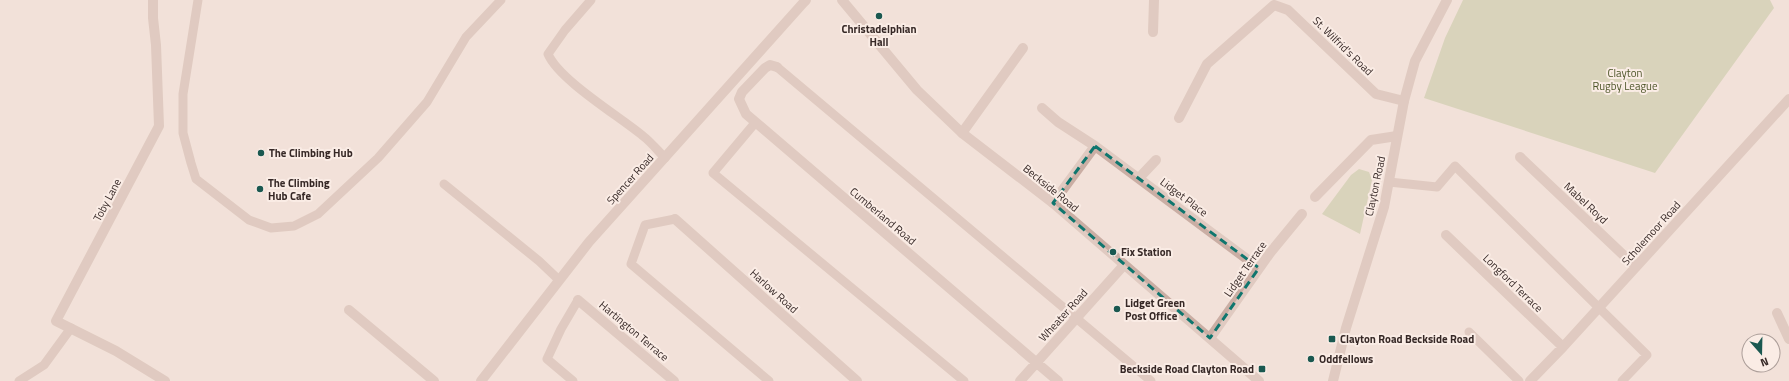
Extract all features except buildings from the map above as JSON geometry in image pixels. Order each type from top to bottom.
[{"type":"street","name":"Toby Lane","points":[[153,0],[159,126],[56,321],[116,351],[165,381]]},
{"type":"street","name":"Spencer Road","points":[[481,381],[589,242],[805,0]]},
{"type":"street","name":"Beckside Road","points":[[842,0],[917,90],[962,133],[1053,203],[1259,381]]},
{"type":"street","points":[[1153,32],[1154,0]]},
{"type":"street","name":"Clayton Road","points":[[1333,381],[1346,328],[1384,207],[1404,101],[1415,62],[1446,0]]},
{"type":"street","name":"St. Wilfrid's Road","points":[[1179,118],[1207,64],[1274,5],[1288,10],[1376,94],[1404,101]]},
{"type":"street","points":[[962,133],[1023,48]]},
{"type":"street","name":"Cumberland Road","points":[[777,67],[770,65],[765,68],[742,92],[740,99],[742,107],[755,123],[1058,381]]},
{"type":"street","name":"Scholemoor Road","points":[[1530,381],[1599,308],[1789,99]]},
{"type":"street","name":"Lidget Place","points":[[1042,108],[1058,122],[1095,146],[1259,268]]},
{"type":"street","points":[[1315,197],[1371,140],[1397,136]]},
{"type":"street","points":[[1053,203],[1095,146]]},
{"type":"street","name":"Mabel Royd","points":[[1520,157],[1636,267]]},
{"type":"street","points":[[1139,178],[1156,160]]},
{"type":"street","name":"Lidget Terrace","points":[[1210,338],[1259,268],[1302,214]]},
{"type":"street","name":"Harlow Road","points":[[675,219],[857,381]]},
{"type":"street","name":"Longford Terrace","points":[[1446,235],[1563,347]]},
{"type":"street","name":"Wheater Road","points":[[1020,381],[1124,265]]},
{"type":"street","name":"Hartington Terrace","points":[[578,300],[674,381]]},
{"type":"street","points":[[349,310],[434,381]]},
{"type":"street","points":[[1777,313],[1789,339]]},
{"type":"lane","points":[[198,0],[183,94],[182,133],[196,179],[249,220],[271,228],[294,226],[318,214],[378,158],[427,102],[466,37],[502,0]]},
{"type":"lane","points":[[591,0],[565,30],[548,54],[552,62],[564,76],[645,137],[665,158]]},
{"type":"lane","points":[[777,67],[1151,381]]},
{"type":"lane","points":[[755,123],[713,173],[964,381]]},
{"type":"lane","points":[[1389,182],[1437,187],[1455,166],[1647,355],[1622,381]]},
{"type":"lane","points":[[444,184],[539,261],[559,280]]},
{"type":"lane","points":[[675,219],[645,225],[631,264],[769,381]]},
{"type":"lane","points":[[573,381],[547,359],[561,329],[578,300]]},
{"type":"lane","points":[[19,381],[44,365],[71,328]]},
{"type":"lane","points":[[1469,332],[1519,381]]},
{"type":"highlighted area","points":[[1095,146],[1259,268],[1210,338],[1053,203]]},
{"type":"green space","name":"Clayton Rugby League","points":[[1463,0],[1770,0],[1774,8],[1655,173],[1424,98],[1445,38]]},
{"type":"green space","points":[[1359,169],[1369,172],[1372,180],[1360,234],[1322,214],[1351,175]]},
{"type":"place","name":"Christadelphian Hall","points":[[879,16]]},
{"type":"place","name":"The Climbing Hub","points":[[261,153]]},
{"type":"place","name":"The Climbing Hub Cafe","points":[[260,189]]},
{"type":"place","name":"Fix Station","points":[[1113,252]]},
{"type":"place","name":"Lidget Green Post Office","points":[[1117,309]]},
{"type":"place","name":"Clayton Road Beckside Road","points":[[1332,339]]},
{"type":"place","name":"Oddfellows","points":[[1311,359]]},
{"type":"place","name":"Beckside Road Clayton Road","points":[[1262,369]]}]
